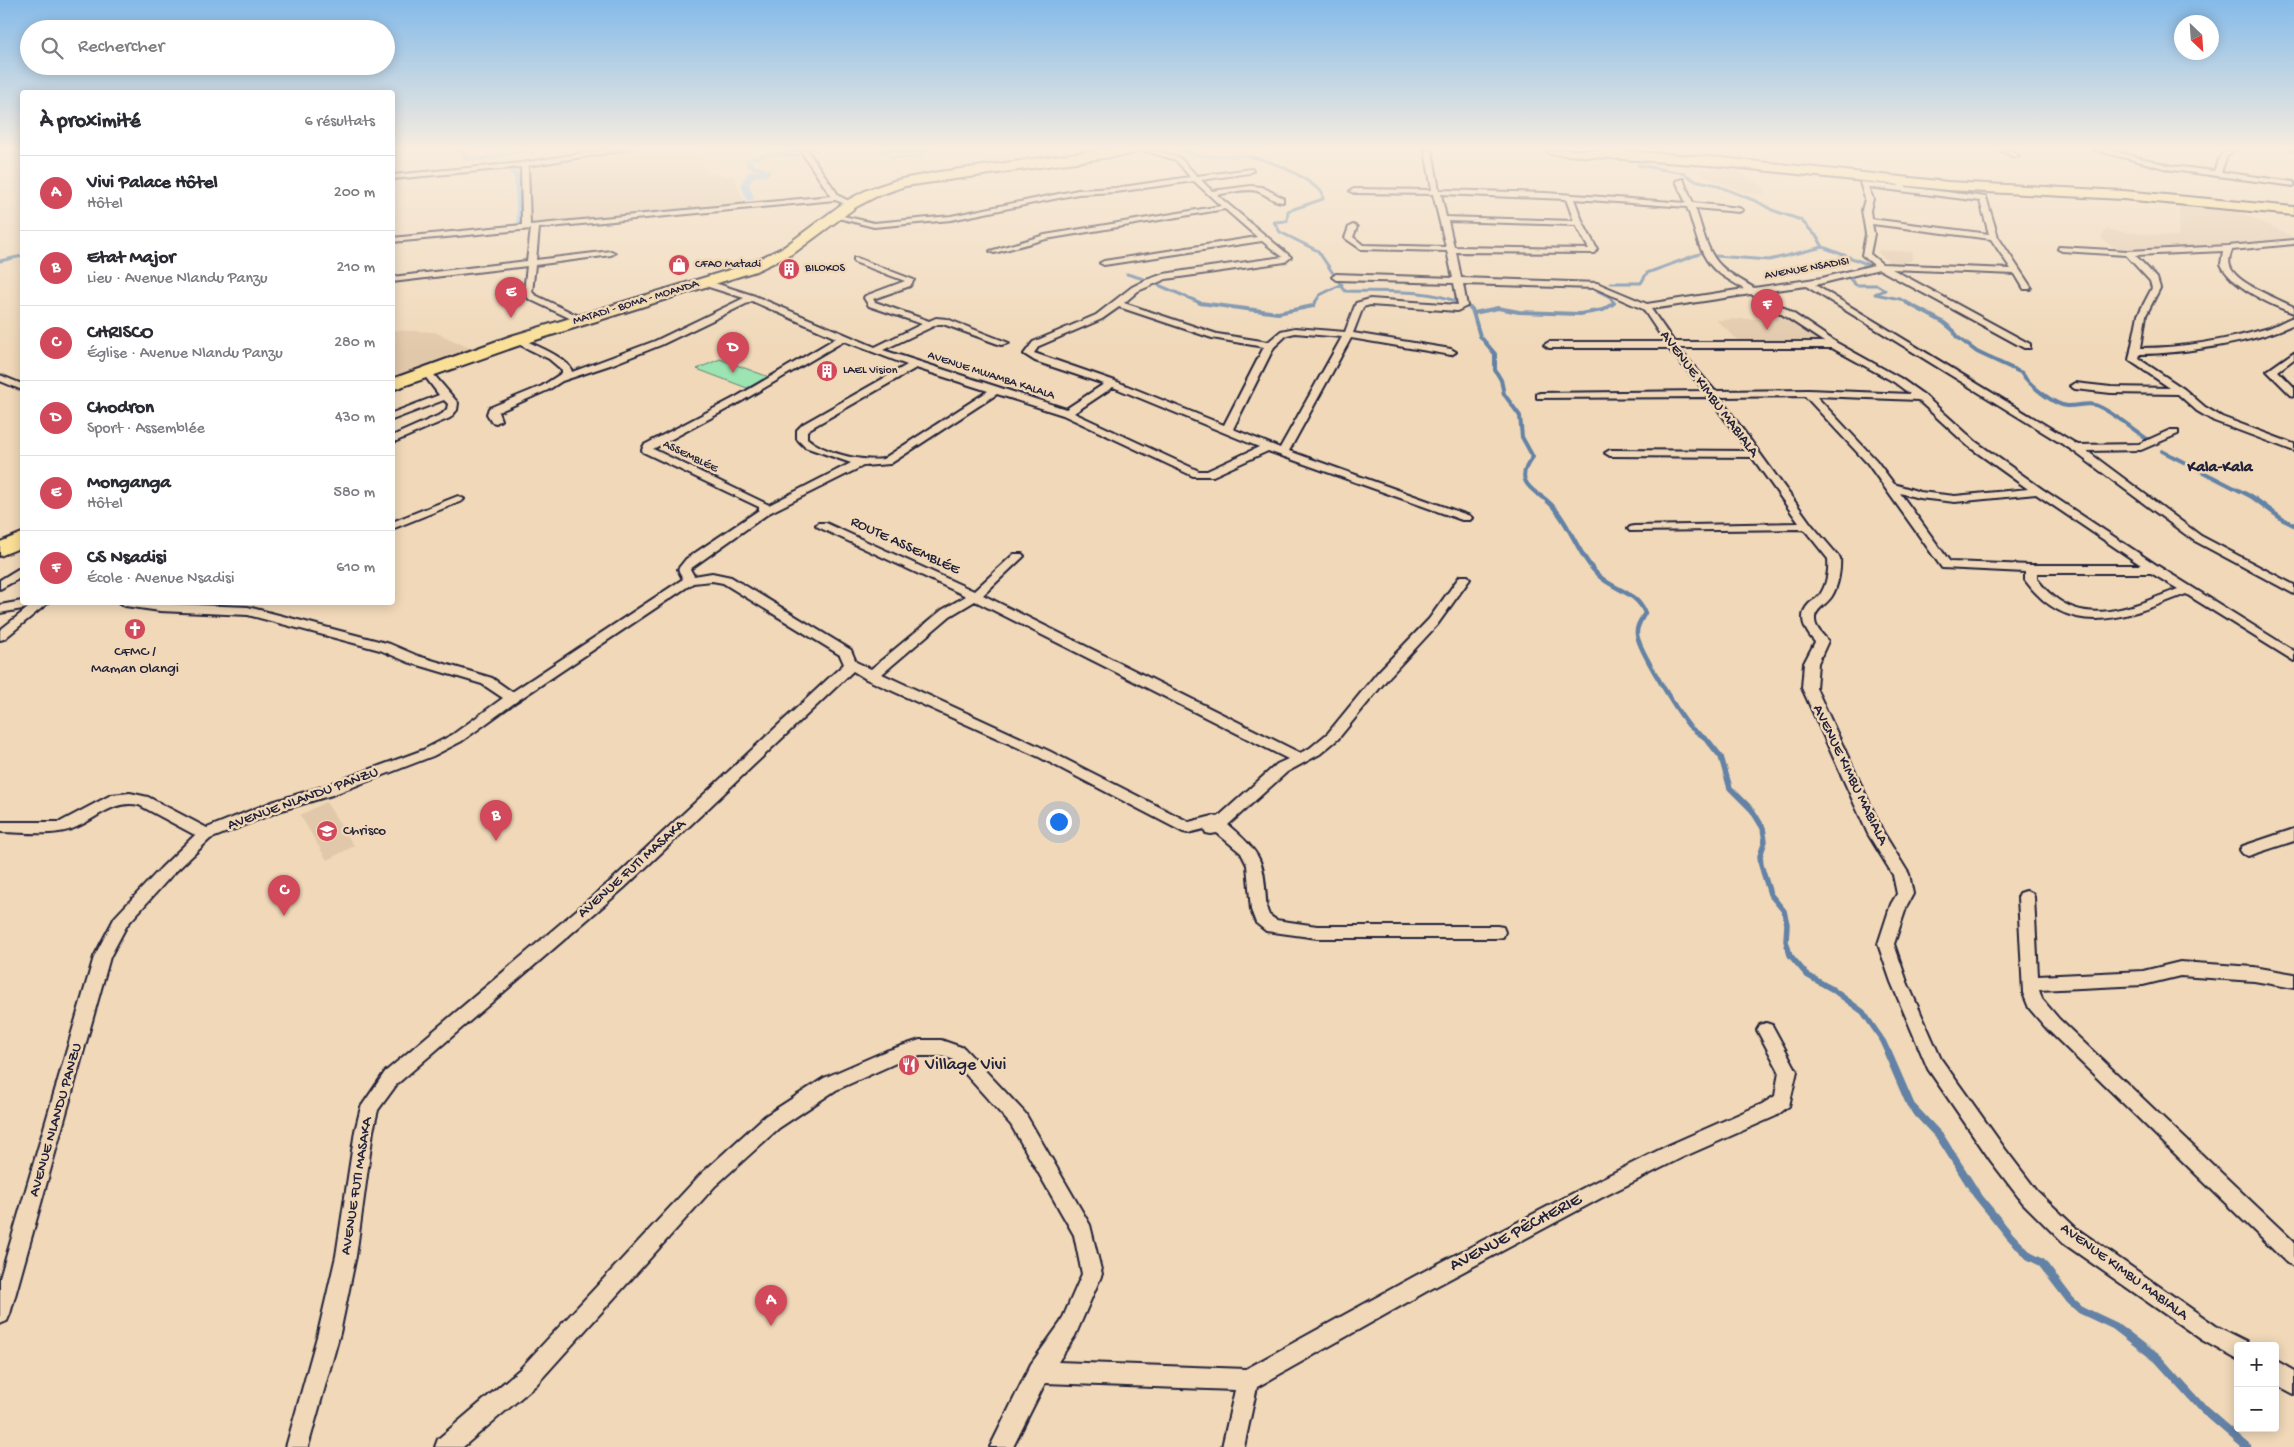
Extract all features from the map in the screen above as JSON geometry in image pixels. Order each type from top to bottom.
[{"type":"highway","name":"MATADI - BOMA - MOANDA","points":[[395,384],[426,371],[517,340],[751,268],[776,258],[807,238],[832,218]]},
{"type":"highway","points":[[0,550],[20,540]]},
{"type":"street","points":[[529,218],[531,263],[528,292],[532,297],[580,320]]},
{"type":"street","points":[[395,240],[630,218]]},
{"type":"street","points":[[841,218],[874,225],[952,218]]},
{"type":"street","points":[[994,251],[1045,237],[1162,218]]},
{"type":"street","points":[[1239,218],[1287,257],[1285,260],[1210,269],[1164,277],[1149,282],[1135,289],[1099,317],[1036,344],[1029,354],[1038,359],[1112,382],[1268,447],[1466,518]]},
{"type":"street","points":[[1353,227],[1349,238],[1361,247],[1591,251],[1593,249],[1578,218]]},
{"type":"street","points":[[1695,218],[1709,258],[1718,268],[1834,345],[1876,368],[1921,397],[1972,444],[2038,491],[2154,569],[2254,630],[2294,657]]},
{"type":"street","name":"AVENUE NSADISI","points":[[1867,218],[1870,234],[1866,256],[1880,266]]},
{"type":"street","points":[[1988,218],[1994,237],[2015,272],[2027,287]]},
{"type":"street","points":[[1283,452],[1348,335],[1359,305],[1365,302],[1461,307],[1463,300],[1457,281],[1444,219],[1579,223]]},
{"type":"street","points":[[1867,221],[1994,237]]},
{"type":"street","points":[[1104,263],[1262,237]]},
{"type":"street","points":[[2062,250],[2128,253],[2228,248],[2294,242]]},
{"type":"street","points":[[2228,248],[2225,265],[2230,274],[2238,281],[2294,310]]},
{"type":"street","points":[[395,280],[611,253]]},
{"type":"street","points":[[2128,253],[2154,280],[2156,288],[2142,315],[2134,360],[2181,391],[2201,410],[2218,419],[2294,448]]},
{"type":"street","points":[[857,260],[910,280],[908,284],[868,298],[872,304],[930,324]]},
{"type":"street","points":[[1880,266],[2015,272]]},
{"type":"street","points":[[1880,266],[2027,346]]},
{"type":"street","name":"AVENUE NSADISI","points":[[1646,307],[1703,296],[1808,284],[1880,266]]},
{"type":"street","points":[[1336,277],[1588,285],[1597,286],[1646,307]]},
{"type":"street","name":"AVENUE MWAMBA KALALA","points":[[702,282],[752,298],[843,338],[914,365],[1067,413],[1197,474],[1209,474],[1268,447]]},
{"type":"street","points":[[1808,284],[2076,448],[2198,538],[2294,590]]},
{"type":"street","points":[[560,379],[602,367],[637,353],[752,298]]},
{"type":"street","points":[[1118,304],[1215,336],[1270,345]]},
{"type":"street","name":"AVENUE KIMBU MABIALA","points":[[1646,307],[1671,345],[1712,394],[1807,526],[1834,558],[1836,564],[1829,591],[1811,609],[1809,618],[1812,634],[1822,641],[1814,653],[1809,669],[1809,688],[1876,834],[1901,874],[1905,894],[1899,904],[1886,944],[1913,1018],[1934,1064],[2030,1197],[2070,1236],[2209,1333],[2234,1347]]},
{"type":"street","points":[[875,350],[930,324],[944,320],[1004,343]]},
{"type":"street","points":[[2136,351],[2158,352],[2203,345],[2267,332],[2294,320]]},
{"type":"street","points":[[1227,430],[1270,345],[1285,333],[1314,331],[1451,352]]},
{"type":"street","name":"ASSEMBLÉE","points":[[765,511],[764,505],[647,450],[843,338]]},
{"type":"street","points":[[496,420],[492,414],[494,410],[545,388],[567,374],[567,369],[552,356],[517,340]]},
{"type":"street","points":[[1549,345],[1834,345]]},
{"type":"street","points":[[2294,355],[2272,371],[2294,393]]},
{"type":"street","points":[[914,365],[802,430],[802,439],[809,444],[860,463],[876,464],[886,462],[995,391]]},
{"type":"street","points":[[395,439],[446,416],[452,410],[453,404],[426,371]]},
{"type":"street","points":[[0,378],[20,386]]},
{"type":"street","points":[[1067,413],[1112,382]]},
{"type":"street","points":[[2075,386],[2125,391],[2181,391]]},
{"type":"street","points":[[1540,396],[1808,393],[1921,397]]},
{"type":"street","points":[[1808,393],[1872,462],[1946,565],[2031,569],[2154,569]]},
{"type":"street","points":[[395,416],[445,396]]},
{"type":"street","points":[[2076,448],[2141,447],[2174,432]]},
{"type":"street","points":[[1610,453],[1754,454]]},
{"type":"street","points":[[690,580],[684,569],[690,562],[765,511],[860,463]]},
{"type":"street","points":[[1890,486],[1919,495],[1955,499],[2038,491]]},
{"type":"street","points":[[395,525],[458,499]]},
{"type":"street","name":"ROUTE ASSEMBLÉE","points":[[822,525],[976,596],[1300,759]]},
{"type":"street","points":[[1634,529],[1807,526]]},
{"type":"street","points":[[871,676],[946,614],[976,596],[1018,556]]},
{"type":"street","points":[[2031,569],[2031,580],[2037,589],[2066,609],[2081,616],[2119,615],[2188,589]]},
{"type":"street","points":[[0,585],[20,573]]},
{"type":"street","points":[[146,605],[160,607],[253,607],[385,647],[413,659],[487,681],[512,698],[690,580],[712,577],[727,580],[846,653],[851,665],[871,676],[1044,754],[1188,828],[1215,823],[1282,768],[1315,751],[1333,736],[1383,675],[1433,622],[1464,579]]},
{"type":"street","points":[[0,609],[22,605]]},
{"type":"street","points":[[0,636],[39,605]]},
{"type":"street","name":"AVENUE FUTI MASAKA","points":[[297,1447],[329,1333],[346,1256],[364,1131],[370,1107],[391,1078],[618,884],[851,665]]},
{"type":"street","name":"AVENUE NLANDU PANZU","points":[[0,1314],[102,957],[121,920],[166,872],[205,835],[277,806],[327,791],[428,752],[456,738],[512,698]]},
{"type":"street","points":[[0,827],[60,827],[70,824],[116,799],[130,798],[143,801],[197,828],[205,835]]},
{"type":"street","points":[[1215,823],[1246,849],[1251,857],[1255,866],[1258,910],[1262,919],[1272,926],[1317,932],[1497,932]]},
{"type":"street","points":[[2248,850],[2294,836]]},
{"type":"street","points":[[2026,897],[2029,982],[2035,1003],[2053,1024],[2294,1256]]},
{"type":"street","points":[[2029,982],[2112,981],[2143,978],[2180,968],[2246,973],[2294,981]]},
{"type":"street","name":"AVENUE PÊCHERIE","points":[[1248,1380],[1422,1283],[1586,1196],[1676,1151],[1769,1110],[1784,1100],[1788,1071],[1766,1030]]},
{"type":"street","points":[[446,1447],[528,1377],[708,1180],[772,1122],[830,1084],[892,1056],[920,1048],[941,1048],[958,1053],[1018,1119],[1083,1232],[1092,1274],[1068,1329],[1040,1372],[1001,1447]]},
{"type":"street","points":[[1040,1372],[1248,1380],[1233,1447]]},
{"type":"street","points":[[2279,1374],[2294,1383]]},
{"type":"shaded area","points":[[532,218],[587,218],[532,223]]},
{"type":"shaded area","points":[[2179,218],[2252,218],[2286,233],[2294,238],[2294,240],[2219,248],[2115,248],[2101,238],[2106,230],[2178,237]]},
{"type":"shaded area","points":[[1878,250],[1913,252],[1911,261],[1904,262],[1905,266],[1893,265],[1879,254]]},
{"type":"shaded area","points":[[1796,317],[1810,333],[1823,341],[1746,341],[1737,339],[1716,320]]},
{"type":"shaded area","points":[[395,330],[435,332],[474,350],[395,381]]},
{"type":"shaded area","name":"Chrisco","points":[[326,802],[354,846],[327,860],[300,815]]},
{"type":"green space","points":[[720,359],[769,377],[747,388],[697,369]]},
{"type":"waterway","points":[[522,218],[522,223]]},
{"type":"waterway","points":[[1287,218],[1287,221],[1274,222],[1280,232],[1318,251],[1341,285]]},
{"type":"waterway","points":[[1794,218],[1801,220],[1818,238],[1823,247]]},
{"type":"waterway","points":[[1716,256],[1769,260],[1823,247]]},
{"type":"waterway","points":[[1823,247],[1867,264],[1859,270]]},
{"type":"waterway","points":[[1611,283],[1641,283],[1647,273],[1699,254]]},
{"type":"waterway","points":[[0,261],[20,256]]},
{"type":"waterway","points":[[1127,274],[1144,279]]},
{"type":"waterway","points":[[1849,278],[1856,285],[1877,285],[1885,290],[1875,294],[1900,299],[1909,304]]},
{"type":"waterway","points":[[1156,284],[1201,303]]},
{"type":"waterway","points":[[1314,304],[1320,295],[1341,285]]},
{"type":"waterway","points":[[1341,285],[1345,291],[1420,293],[1435,295],[1462,304]]},
{"type":"waterway","points":[[1598,291],[1610,297],[1614,303]]},
{"type":"waterway","points":[[1201,303],[1278,313],[1313,306],[1315,303]]},
{"type":"waterway","points":[[1474,313],[1498,308],[1519,312],[1580,314],[1603,310],[1614,303]]},
{"type":"waterway","points":[[1907,303],[1943,322],[1954,331],[1956,336],[1977,352],[2022,373],[2036,388],[2056,402],[2068,406],[2089,404],[2098,406],[2150,441]]},
{"type":"waterway","points":[[1462,304],[1472,309],[1480,336],[1495,354],[1495,370],[1501,380],[1504,394],[1520,416],[1522,437],[1533,457],[1525,470],[1525,480],[1531,489],[1543,498]]},
{"type":"waterway","points":[[2162,451],[2253,498]]},
{"type":"waterway","points":[[1541,496],[1558,513],[1590,566],[1598,575],[1630,595],[1641,606],[1645,613],[1638,626],[1637,634],[1644,653],[1668,695],[1689,726],[1709,742]]},
{"type":"waterway","points":[[2253,498],[2282,519],[2294,525]]},
{"type":"waterway","points":[[1709,742],[1721,757],[1730,788],[1752,810],[1763,828],[1765,841],[1760,856],[1761,865],[1770,894],[1784,911],[1787,924],[1786,941],[1790,955],[1807,975],[1832,989],[1863,1012],[1883,1041],[1889,1054]]},
{"type":"waterway","points":[[1888,1053],[1911,1106],[1941,1138],[1977,1195],[2010,1236],[2029,1256],[2041,1262],[2070,1300],[2081,1310],[2115,1326],[2158,1359],[2203,1409],[2247,1447]]},
{"type":"place","name":"CFAO Matadi","points":[[679,265]]},
{"type":"place","name":"BILOKOS","points":[[789,269]]},
{"type":"place","name":"Monganga","points":[[511,318]]},
{"type":"place","name":"CS Nsadisi","points":[[1767,330]]},
{"type":"place","name":"LAEL Vision","points":[[827,371]]},
{"type":"place","name":"Chodron","points":[[733,373]]},
{"type":"place","name":"CFMC / Maman Olangi","points":[[135,629]]},
{"type":"place","name":"Chrisco","points":[[327,831]]},
{"type":"place","name":"Etat Major","points":[[496,841]]},
{"type":"place","name":"CHRISCO","points":[[284,916]]},
{"type":"place","name":"Village Vivi","points":[[909,1065]]},
{"type":"place","name":"Vivi Palace Hôtel","points":[[771,1326]]},
{"type":"district","name":"Kala-Kala","points":[[2220,468]]}]
